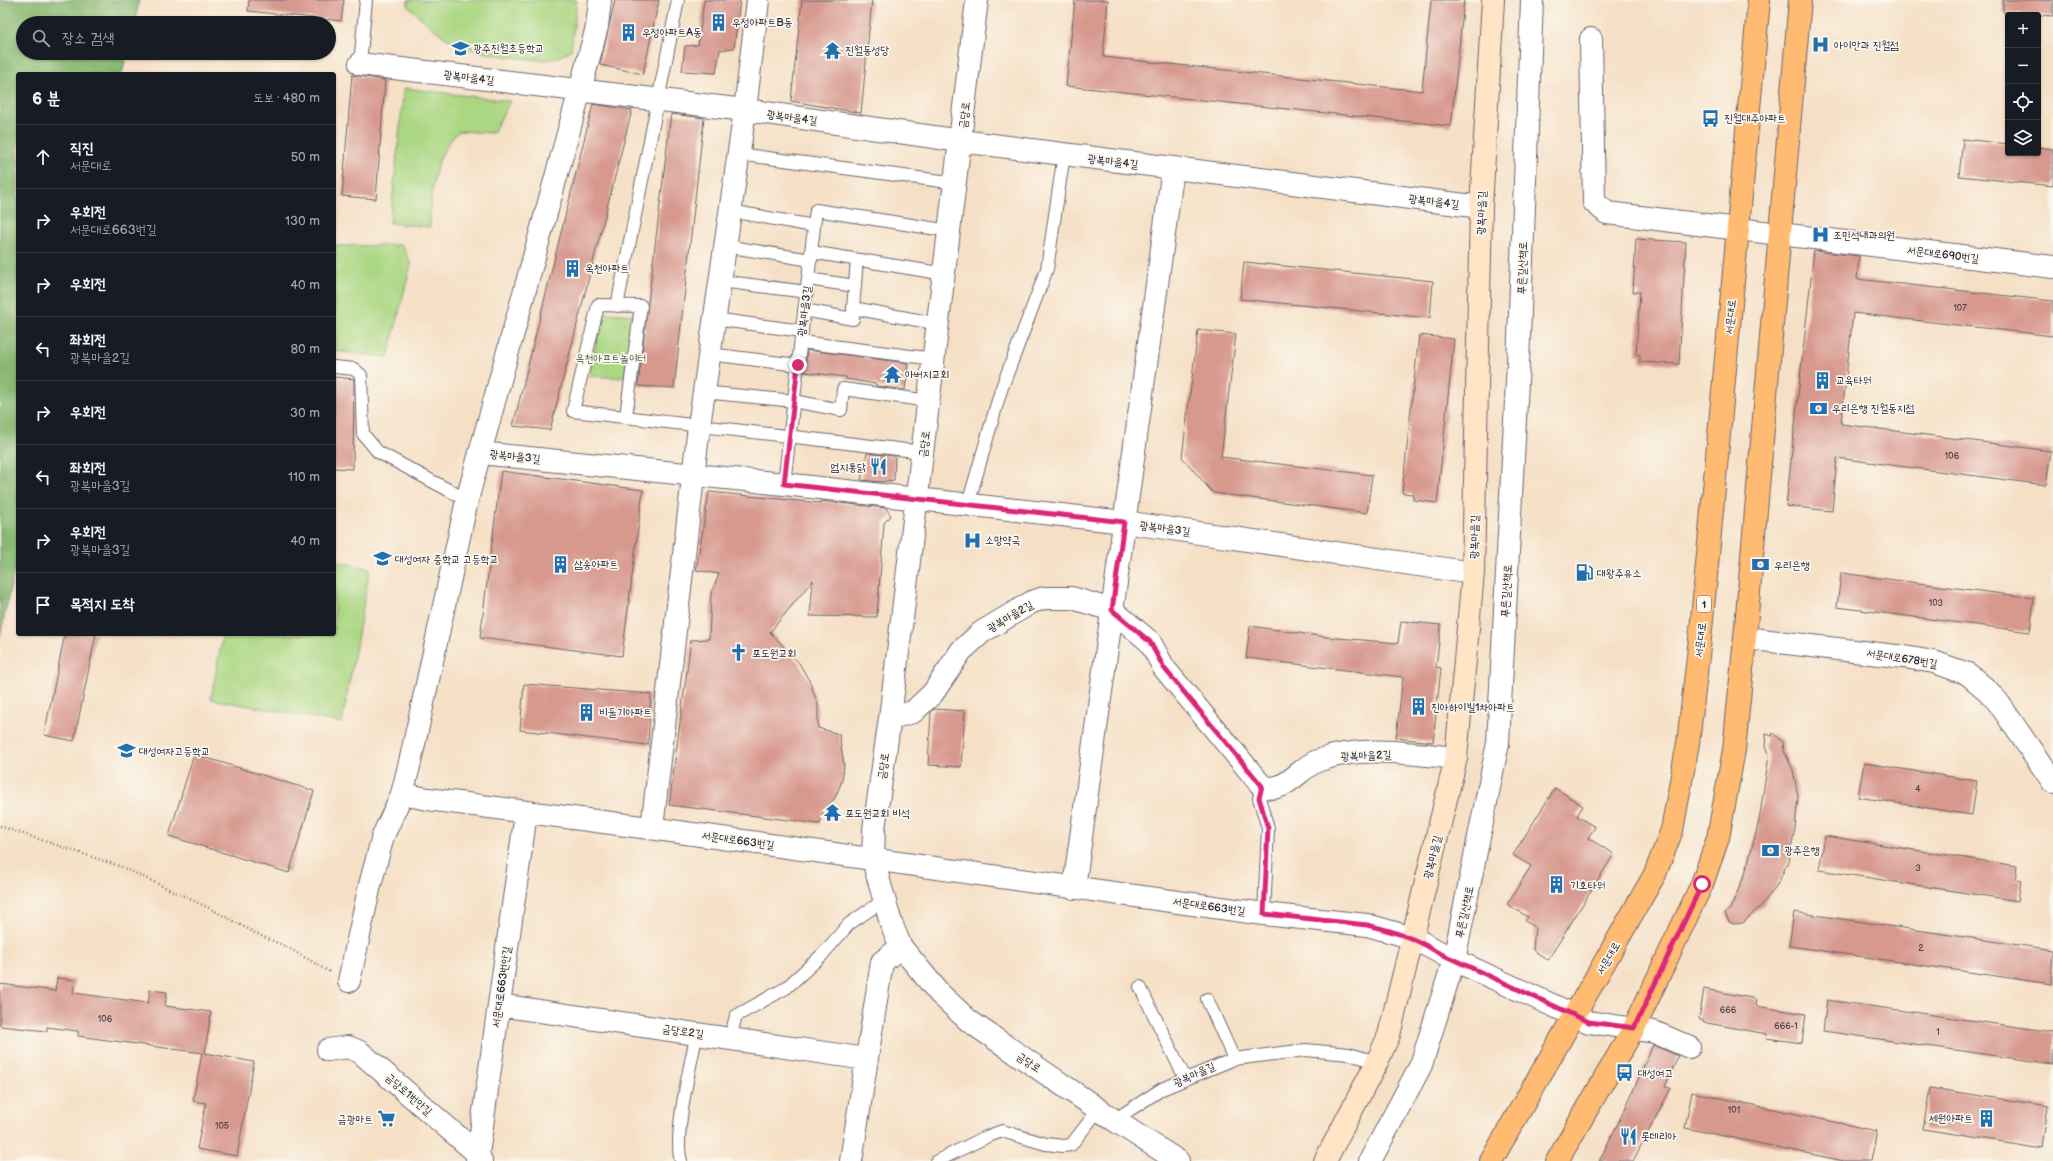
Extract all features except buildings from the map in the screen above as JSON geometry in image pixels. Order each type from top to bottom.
[{"type":"main road","name":"서문대로","points":[[1491,1161],[1655,874],[1672,830],[1688,743],[1701,630],[1759,0]]},
{"type":"main road","points":[[1564,1159],[1634,1028],[1702,884],[1718,838],[1734,750],[1746,638],[1800,0]]},
{"type":"street","points":[[350,981],[370,885],[381,843],[390,818],[402,794],[467,500],[597,27],[600,0]]},
{"type":"street","points":[[652,828],[698,426],[745,110],[758,0]]},
{"type":"street","name":"금당로","points":[[977,0],[939,324],[890,718],[874,829],[873,860],[884,900],[901,947],[940,994],[969,1021],[1106,1115],[1178,1161]]},
{"type":"street","name":"광복마을길","points":[[1325,1161],[1377,1062],[1392,1022],[1456,758],[1474,573],[1481,207],[1493,0]]},
{"type":"street","name":"푸른길산책로","points":[[1370,1161],[1421,1065],[1454,960],[1498,743],[1518,364],[1532,0]]},
{"type":"street","name":"서문대로690번길","points":[[1591,39],[1594,202],[1607,213],[2053,267]]},
{"type":"street","name":"광복마을4길","points":[[360,64],[745,110],[961,141],[1481,207]]},
{"type":"street","points":[[1074,888],[1173,168]]},
{"type":"street","name":"광복마을3길","points":[[480,453],[917,498],[1124,522],[1474,573]]},
{"type":"street","name":"광복마을2길","points":[[890,718],[913,712],[933,693],[961,651],[982,632],[1032,602],[1044,598],[1072,598],[1112,610],[1150,642],[1164,668],[1262,786],[1269,789],[1283,786],[1304,767],[1333,756],[1361,752],[1385,752],[1456,758]]},
{"type":"street","name":"서문대로678번길","points":[[1746,638],[1924,660],[1968,674],[1988,691],[1998,702],[2053,782]]},
{"type":"street","name":"서문대로663번길","points":[[402,794],[526,813],[652,828],[1264,914],[1367,925],[1413,938],[1454,960],[1589,1022],[1654,1032],[1689,1047]]},
{"type":"street","name":"서문대로663번안길","points":[[479,1159],[526,813]]},
{"type":"street","points":[[852,1161],[866,1059],[882,962],[901,947]]},
{"type":"street","name":"금당로2길","points":[[499,1005],[866,1059]]},
{"type":"street","name":"금당로1번안길","points":[[328,1050],[348,1046],[360,1052],[479,1159]]},
{"type":"lane","points":[[360,64],[366,0]]},
{"type":"lane","points":[[617,306],[678,0]]},
{"type":"lane","points":[[738,154],[956,183]]},
{"type":"lane","points":[[968,504],[1001,390],[1047,269],[1064,154]]},
{"type":"lane","name":"광복마을3길","points":[[784,484],[816,210],[950,231]]},
{"type":"lane","points":[[730,211],[814,226]]},
{"type":"lane","points":[[725,246],[858,260],[945,274]]},
{"type":"lane","points":[[804,310],[853,319],[854,286],[858,260]]},
{"type":"lane","points":[[808,279],[854,286]]},
{"type":"lane","points":[[719,288],[806,292]]},
{"type":"lane","points":[[626,416],[641,306],[598,305],[573,411],[626,416],[790,438],[923,452]]},
{"type":"lane","points":[[853,308],[939,324]]},
{"type":"lane","points":[[714,319],[934,359]]},
{"type":"lane","points":[[709,354],[798,365]]},
{"type":"lane","points":[[336,367],[354,369],[361,375],[363,434],[378,452],[467,500]]},
{"type":"lane","points":[[703,392],[794,401],[841,410],[843,389],[929,401]]},
{"type":"lane","points":[[1262,786],[1259,798],[1268,828],[1264,914]]},
{"type":"lane","points":[[730,1038],[736,1016],[786,988],[822,955],[849,924],[884,900]]},
{"type":"lane","points":[[1140,987],[1185,1078]]},
{"type":"lane","points":[[1207,999],[1234,1059]]},
{"type":"lane","points":[[681,1161],[679,1151],[681,1124],[696,1033]]},
{"type":"lane","name":"광복마을길","points":[[938,1161],[986,1137],[1002,1131],[1046,1144],[1063,1146],[1070,1145],[1106,1115],[1162,1088],[1234,1059],[1306,1050],[1349,1054],[1377,1062]]},
{"type":"path","points":[[0,826],[122,867],[209,908],[259,935],[285,946],[328,971],[350,981]]},
{"type":"green space","points":[[0,0],[139,0],[136,16],[16,16],[16,60],[125,60],[122,72],[16,72],[16,561],[0,637]]},
{"type":"green space","points":[[408,0],[577,0],[571,50],[557,58],[544,60],[506,56],[467,48],[445,37],[432,27],[408,6]]},
{"type":"green space","points":[[404,88],[510,101],[493,133],[459,131],[443,152],[438,164],[432,188],[430,227],[390,223]]},
{"type":"green space","points":[[402,245],[411,264],[388,357],[336,351],[336,246]]},
{"type":"green space","name":"옥천아프트놀이터","points":[[602,313],[637,315],[624,378],[589,376]]},
{"type":"green space","points":[[336,561],[370,568],[342,723],[211,699],[223,636],[336,636]]},
{"type":"place","name":"우정아파트B동","points":[[719,22]]},
{"type":"place","name":"우정아파트A동","points":[[629,32]]},
{"type":"place","name":"아이안과 진월점","points":[[1821,45]]},
{"type":"place","name":"광주진월초등학교","points":[[460,48]]},
{"type":"place","name":"진월동성당","points":[[832,50]]},
{"type":"place","name":"진월대주아파트","points":[[1711,118]]},
{"type":"place","name":"조민석내과의원","points":[[1820,235]]},
{"type":"place","name":"옥천아파트","points":[[572,268]]},
{"type":"place","name":"아버지교회","points":[[892,374]]},
{"type":"place","name":"교육타워","points":[[1823,380]]},
{"type":"place","name":"우리은행 진월동지점","points":[[1819,408]]},
{"type":"place","name":"엄지통닭","points":[[879,467]]},
{"type":"place","name":"소망약국","points":[[972,540]]},
{"type":"place","name":"대성여자 중학교 고등학교","points":[[382,559]]},
{"type":"place","name":"삼송아파트","points":[[561,564]]},
{"type":"place","name":"우리은행","points":[[1761,565]]},
{"type":"place","name":"대왕주유소","points":[[1584,573]]},
{"type":"place","name":"포도원교회","points":[[739,653]]},
{"type":"place","name":"진아하이빌1차아파트","points":[[1418,707]]},
{"type":"place","name":"비둘기아파트","points":[[586,712]]},
{"type":"place","name":"대성여자고등학교","points":[[126,751]]},
{"type":"place","name":"포도원교회 비석","points":[[832,813]]},
{"type":"place","name":"광주은행","points":[[1771,850]]},
{"type":"place","name":"기호타워","points":[[1557,885]]},
{"type":"place","name":"대성여고","points":[[1625,1073]]},
{"type":"place","name":"세원아파트","points":[[1986,1118]]},
{"type":"place","name":"금광마트","points":[[386,1119]]},
{"type":"place","name":"롯데리아","points":[[1628,1136]]},
{"type":"route","points":[[798,365],[784,484],[1124,522],[1112,610],[1150,642],[1164,668],[1262,786],[1259,798],[1268,828],[1264,914],[1383,928],[1413,938],[1437,952],[1589,1022],[1634,1028],[1702,884]]}]
